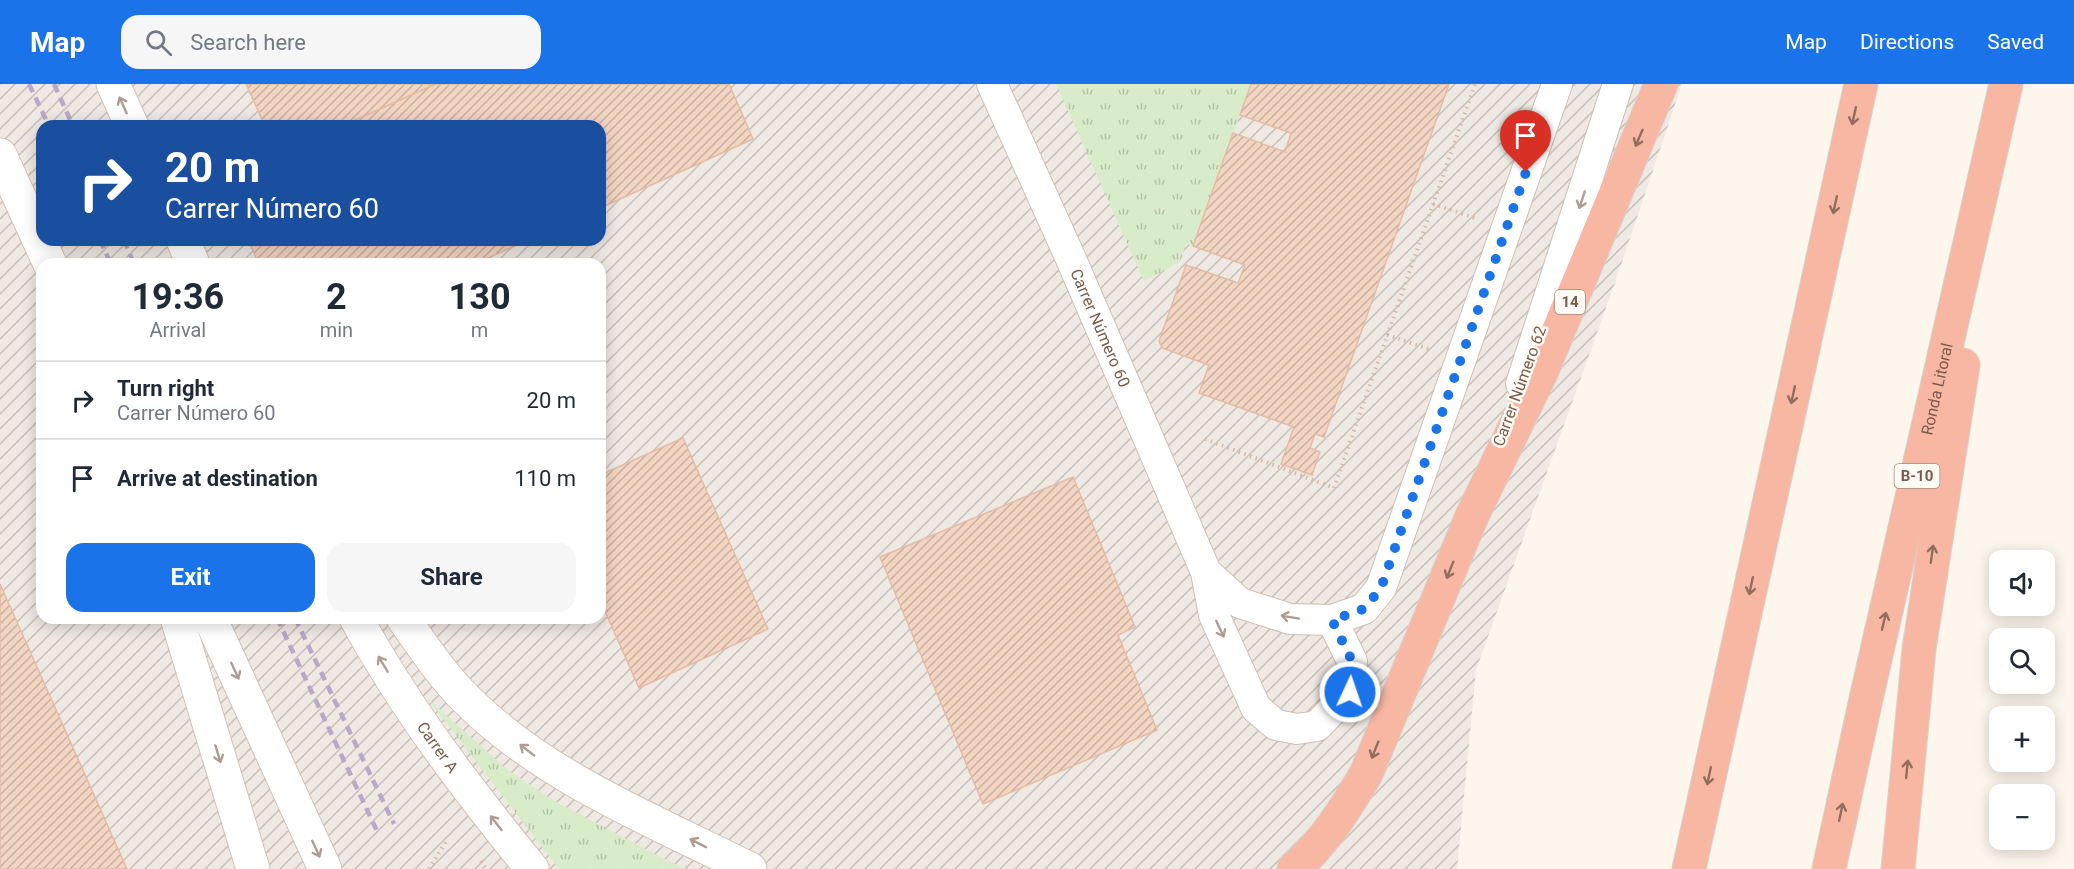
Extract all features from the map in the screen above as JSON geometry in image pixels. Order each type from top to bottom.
[{"type":"highway","name":"14","points":[[1472,516],[1541,373],[1661,84]]},
{"type":"highway","points":[[1689,869],[1861,84]]},
{"type":"highway","points":[[1898,869],[1920,638],[2007,84]]},
{"type":"highway","name":"Ronda Litoral","points":[[1829,869],[1871,675],[2007,84]]},
{"type":"highway","points":[[1294,869],[1323,841],[1366,774],[1472,516]]},
{"type":"main road","points":[[114,84],[129,120]]},
{"type":"main road","points":[[0,155],[36,233]]},
{"type":"main road","points":[[179,624],[253,869]]},
{"type":"main road","points":[[213,624],[324,869]]},
{"type":"main road","name":"Carrer A","points":[[360,624],[398,689],[472,793],[532,869]]},
{"type":"main road","points":[[408,624],[464,697],[499,729],[545,763],[599,793],[750,869]]},
{"type":"street","name":"Carrer Número 60","points":[[992,84],[1071,259],[1206,572],[1214,615],[1256,708],[1276,725],[1297,729],[1317,726],[1350,692],[1352,661],[1332,620]]},
{"type":"street","name":"Carrer Número 60","points":[[1206,572],[1240,603],[1290,619],[1332,620],[1364,609],[1381,588],[1557,84]]},
{"type":"street","name":"Carrer Número 62","points":[[1472,516],[1530,358],[1618,84]]},
{"type":"path","points":[[1205,439],[1334,488],[1475,84]]},
{"type":"path","points":[[1433,204],[1488,223]]},
{"type":"path","points":[[1387,335],[1443,354]]},
{"type":"path","points":[[429,869],[447,840]]},
{"type":"shaded area","points":[[0,84],[1682,84],[1616,280],[1476,670],[1457,869],[0,869]]},
{"type":"green space","points":[[1056,84],[1251,84],[1193,246],[1186,244],[1180,262],[1144,281]]},
{"type":"green space","points":[[427,698],[508,770],[556,802],[684,869],[559,869]]},
{"type":"building","points":[[246,84],[436,84],[355,120],[262,120]]},
{"type":"building","points":[[436,84],[729,84],[753,139],[606,205],[606,120],[355,120]]},
{"type":"building","points":[[1251,84],[1449,84],[1324,437],[1315,434],[1310,448],[1320,452],[1312,475],[1281,464],[1294,427],[1199,393],[1209,365],[1162,348],[1159,341],[1186,265],[1238,283],[1245,265],[1193,246],[1233,133],[1285,152],[1291,133],[1240,115]]},
{"type":"building","points":[[251,246],[515,246],[488,258],[256,258]]},
{"type":"building","points":[[683,438],[768,629],[639,688],[606,614],[606,472]]},
{"type":"building","points":[[1073,477],[1135,627],[1118,635],[1157,730],[983,804],[880,557]]},
{"type":"building","points":[[0,584],[127,869],[0,869]]},
{"type":"railway","points":[[29,84],[46,120]]},
{"type":"railway","points":[[54,84],[70,120]]},
{"type":"railway","points":[[103,246],[108,258]]},
{"type":"railway","points":[[126,246],[132,258]]},
{"type":"railway","points":[[280,624],[377,831]]},
{"type":"railway","points":[[298,624],[394,824]]},
{"type":"route","points":[[1350,692],[1352,661],[1332,620],[1364,609],[1381,588],[1526,172]]}]
